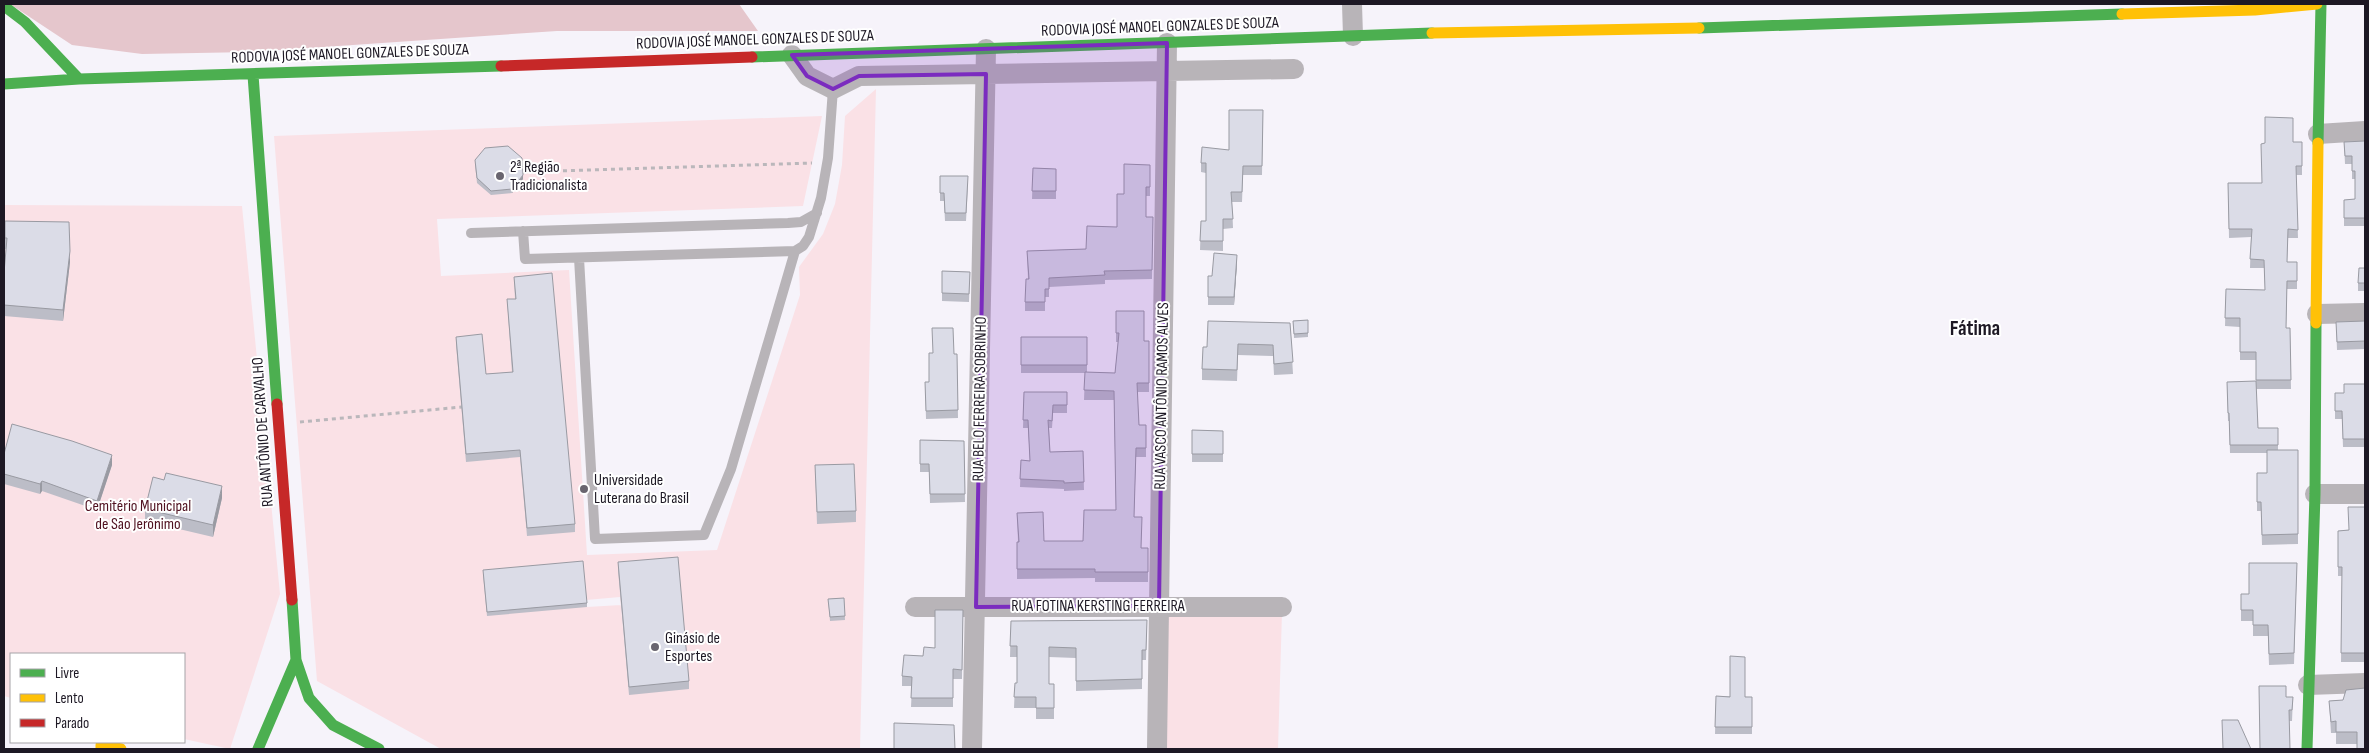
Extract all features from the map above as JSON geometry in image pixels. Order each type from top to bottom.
[{"type":"main road","name":"RODOVIA JOSÉ MANOEL GONZALES DE SOUZA","points":[[4,84],[78,79],[252,75],[1353,36],[2255,10],[2317,4]]},
{"type":"main road","points":[[2307,749],[2315,494],[2321,4]]},
{"type":"main road","points":[[4,6],[25,22],[78,79]]},
{"type":"main road","name":"RUA ANTÔNIO DE CARVALHO","points":[[252,75],[296,660],[309,698],[333,725],[379,749]]},
{"type":"main road","points":[[258,749],[296,660]]},
{"type":"main road","points":[[97,745],[121,749]]},
{"type":"street","points":[[1352,4],[1353,36]]},
{"type":"street","name":"RUA VASCO ANTÔNIO RAMOS ALVES","points":[[1156,749],[1167,43]]},
{"type":"street","name":"RUA BELO FERREIRA SOBRINHO","points":[[972,749],[986,49]]},
{"type":"street","points":[[859,76],[875,53]]},
{"type":"street","points":[[792,55],[807,76],[833,89],[859,76],[1294,69]]},
{"type":"street","points":[[2318,134],[2365,132]]},
{"type":"street","points":[[2317,314],[2365,313]]},
{"type":"street","points":[[2315,494],[2365,494]]},
{"type":"street","name":"RUA FOTINA KERSTING FERREIRA","points":[[915,607],[1282,607]]},
{"type":"street","points":[[2308,685],[2365,683]]},
{"type":"lane","points":[[523,231],[525,259],[795,251],[809,238],[817,213],[828,158],[833,89]]},
{"type":"lane","points":[[470,233],[788,223],[801,222],[817,213]]},
{"type":"lane","points":[[579,258],[595,539],[704,535],[731,469],[795,251]]},
{"type":"path","points":[[523,172],[812,163]]},
{"type":"path","points":[[297,422],[462,408]]},
{"type":"highlighted area","points":[[1167,43],[1159,606],[976,607],[986,74],[859,76],[833,89],[807,76],[792,55]]},
{"type":"green space","name":"Universidade Luterana do Brasil","points":[[876,89],[860,749],[441,749],[317,681],[274,136],[822,116],[803,206],[437,219],[441,276],[569,270],[587,555],[717,550],[800,295],[799,267],[823,234],[835,204],[842,165],[845,116]],"holes":[[[620,597],[621,605],[587,607],[586,600]]]},
{"type":"green space","name":"Cemitério Municipal de São Jerônimo","points":[[4,205],[242,206],[280,594],[230,749],[185,739],[185,653],[10,653],[10,698],[4,696]]},
{"type":"green space","points":[[1165,612],[1282,612],[1278,749],[1161,749]]},
{"type":"shaded area","points":[[10,4],[739,4],[758,31],[557,31],[251,52],[142,54],[72,45]]},
{"type":"building","points":[[1229,110],[1263,110],[1262,166],[1243,166],[1242,192],[1231,192],[1233,219],[1223,219],[1223,241],[1200,241],[1201,221],[1206,221],[1206,163],[1201,163],[1202,147],[1229,150]]},
{"type":"building","points":[[2265,117],[2293,118],[2293,142],[2302,142],[2302,166],[2296,166],[2298,230],[2288,229],[2287,262],[2297,262],[2297,281],[2287,281],[2286,328],[2290,328],[2291,380],[2256,380],[2256,352],[2240,352],[2240,318],[2225,318],[2226,289],[2265,290],[2264,260],[2250,259],[2252,229],[2229,229],[2228,183],[2262,183],[2261,144],[2265,143]]},
{"type":"building","points":[[2365,141],[2365,218],[2344,218],[2344,200],[2355,199],[2355,171],[2352,171],[2352,156],[2345,156],[2344,142]]},
{"type":"building","name":"2ª Região Tradicionalista","points":[[508,146],[522,158],[523,175],[512,189],[491,191],[477,178],[475,160],[485,148]]},
{"type":"building","points":[[1124,164],[1150,165],[1150,187],[1146,187],[1146,217],[1153,217],[1152,270],[1104,271],[1105,275],[1049,278],[1049,289],[1045,289],[1045,302],[1025,302],[1026,279],[1029,279],[1027,251],[1086,249],[1087,226],[1117,227],[1117,194],[1124,194]]},
{"type":"building","points":[[1033,168],[1056,169],[1056,191],[1032,191]]},
{"type":"building","points":[[940,176],[968,176],[966,213],[945,213],[944,193],[940,193]]},
{"type":"building","points":[[5,221],[69,222],[70,251],[63,310],[4,305],[7,238],[5,238]]},
{"type":"building","points":[[1214,253],[1237,255],[1234,297],[1208,297],[1208,276],[1212,276]]},
{"type":"building","points":[[2359,268],[2365,268],[2365,283],[2358,283]]},
{"type":"building","points":[[942,271],[970,272],[969,294],[942,293]]},
{"type":"building","points":[[552,273],[575,524],[527,528],[520,450],[466,454],[456,337],[482,334],[486,374],[513,372],[507,299],[516,299],[514,277]]},
{"type":"building","points":[[1116,311],[1144,311],[1144,341],[1149,341],[1149,383],[1137,383],[1139,425],[1146,425],[1146,448],[1136,448],[1134,517],[1142,517],[1141,548],[1148,548],[1148,572],[1095,572],[1095,569],[1017,569],[1017,542],[1019,542],[1017,513],[1043,512],[1044,541],[1083,541],[1084,510],[1116,510],[1114,391],[1084,390],[1085,372],[1115,373],[1119,333],[1116,333]]},
{"type":"building","points":[[1308,320],[1308,333],[1294,334],[1293,321]]},
{"type":"building","points":[[1208,321],[1290,323],[1293,362],[1274,364],[1273,345],[1238,344],[1237,370],[1202,369],[1203,347],[1207,347]]},
{"type":"building","points":[[2365,321],[2365,341],[2337,342],[2336,322]]},
{"type":"building","points":[[932,328],[953,328],[954,354],[957,354],[958,410],[926,411],[925,382],[929,382],[929,353],[933,353]]},
{"type":"building","points":[[1021,337],[1087,337],[1087,365],[1021,365]]},
{"type":"building","points":[[2256,381],[2258,428],[2278,428],[2278,445],[2230,445],[2227,382]]},
{"type":"building","points":[[2344,384],[2365,384],[2365,439],[2343,439],[2342,411],[2335,411],[2335,393],[2344,393]]},
{"type":"building","points":[[1024,392],[1067,392],[1067,405],[1053,405],[1052,421],[1048,420],[1050,452],[1083,451],[1084,482],[1064,483],[1064,481],[1020,479],[1021,460],[1030,461],[1028,420],[1023,420]]},
{"type":"building","points":[[12,424],[72,441],[112,455],[97,501],[42,481],[40,484],[4,474],[4,454]]},
{"type":"building","points":[[1192,430],[1223,431],[1223,454],[1192,454]]},
{"type":"building","points":[[920,440],[964,441],[965,494],[930,494],[929,464],[920,464]]},
{"type":"building","points":[[2267,450],[2298,450],[2298,534],[2262,535],[2261,502],[2257,502],[2257,473],[2267,473]]},
{"type":"building","points":[[854,464],[856,511],[817,512],[815,465]]},
{"type":"building","points":[[166,473],[222,486],[213,525],[145,509],[153,477],[164,480]]},
{"type":"building","points":[[2348,507],[2365,507],[2365,653],[2341,653],[2342,567],[2338,567],[2338,531],[2349,530]]},
{"type":"building","name":"Ginásio de Esportes","points":[[678,557],[689,681],[629,687],[618,562]]},
{"type":"building","points":[[583,561],[587,603],[487,612],[483,570]]},
{"type":"building","points":[[2249,563],[2297,563],[2294,653],[2269,654],[2268,625],[2253,625],[2253,610],[2241,610],[2241,594],[2249,594]]},
{"type":"building","points":[[844,598],[845,616],[830,617],[828,599]]},
{"type":"building","points":[[935,610],[963,610],[962,670],[953,669],[953,698],[911,698],[912,677],[902,676],[904,655],[923,656],[924,647],[935,648]]},
{"type":"building","points":[[1147,620],[1146,650],[1142,650],[1142,679],[1076,681],[1076,648],[1049,647],[1049,684],[1054,684],[1054,708],[1036,708],[1036,697],[1014,697],[1015,683],[1017,683],[1017,646],[1010,646],[1011,621]]},
{"type":"building","points":[[1730,656],[1745,657],[1745,697],[1752,697],[1752,727],[1715,727],[1716,696],[1730,697]]},
{"type":"building","points":[[2259,686],[2286,686],[2286,697],[2293,697],[2292,710],[2289,710],[2290,749],[2260,749]]},
{"type":"building","points":[[2365,688],[2365,749],[2357,749],[2357,732],[2336,732],[2336,721],[2331,722],[2329,701],[2343,700],[2346,690]]},
{"type":"building","points":[[2222,720],[2238,720],[2251,749],[2223,749]]},
{"type":"building","points":[[894,723],[954,725],[955,749],[894,749]]},
{"type":"traffic: fast","points":[[2318,143],[2321,4]]},
{"type":"traffic: fast","points":[[4,6],[25,22],[79,79]]},
{"type":"traffic: fast","points":[[1699,28],[2122,14]]},
{"type":"traffic: fast","points":[[752,57],[1432,33]]},
{"type":"traffic: fast","points":[[4,84],[79,79],[501,66]]},
{"type":"traffic: fast","points":[[253,75],[277,404]]},
{"type":"traffic: fast","points":[[2307,749],[2315,494],[2316,323]]},
{"type":"traffic: fast","points":[[292,600],[296,660],[309,698],[333,725],[379,749]]},
{"type":"traffic: fast","points":[[258,749],[296,660]]},
{"type":"traffic: slow","points":[[2122,14],[2255,10],[2317,4]]},
{"type":"traffic: slow","points":[[1432,33],[1699,28]]},
{"type":"traffic: slow","points":[[2316,323],[2318,143]]},
{"type":"traffic: slow","points":[[101,749],[101,745],[121,749]]},
{"type":"traffic: jam","points":[[501,66],[752,57]]},
{"type":"traffic: jam","points":[[277,404],[292,600]]},
{"type":"place","name":"2ª Região Tradicionalista","points":[[500,176]]},
{"type":"place","name":"Universidade Luterana do Brasil","points":[[584,489]]},
{"type":"place","name":"Ginásio de Esportes","points":[[655,647]]},
{"type":"district","name":"Fátima","points":[[1975,328]]}]
